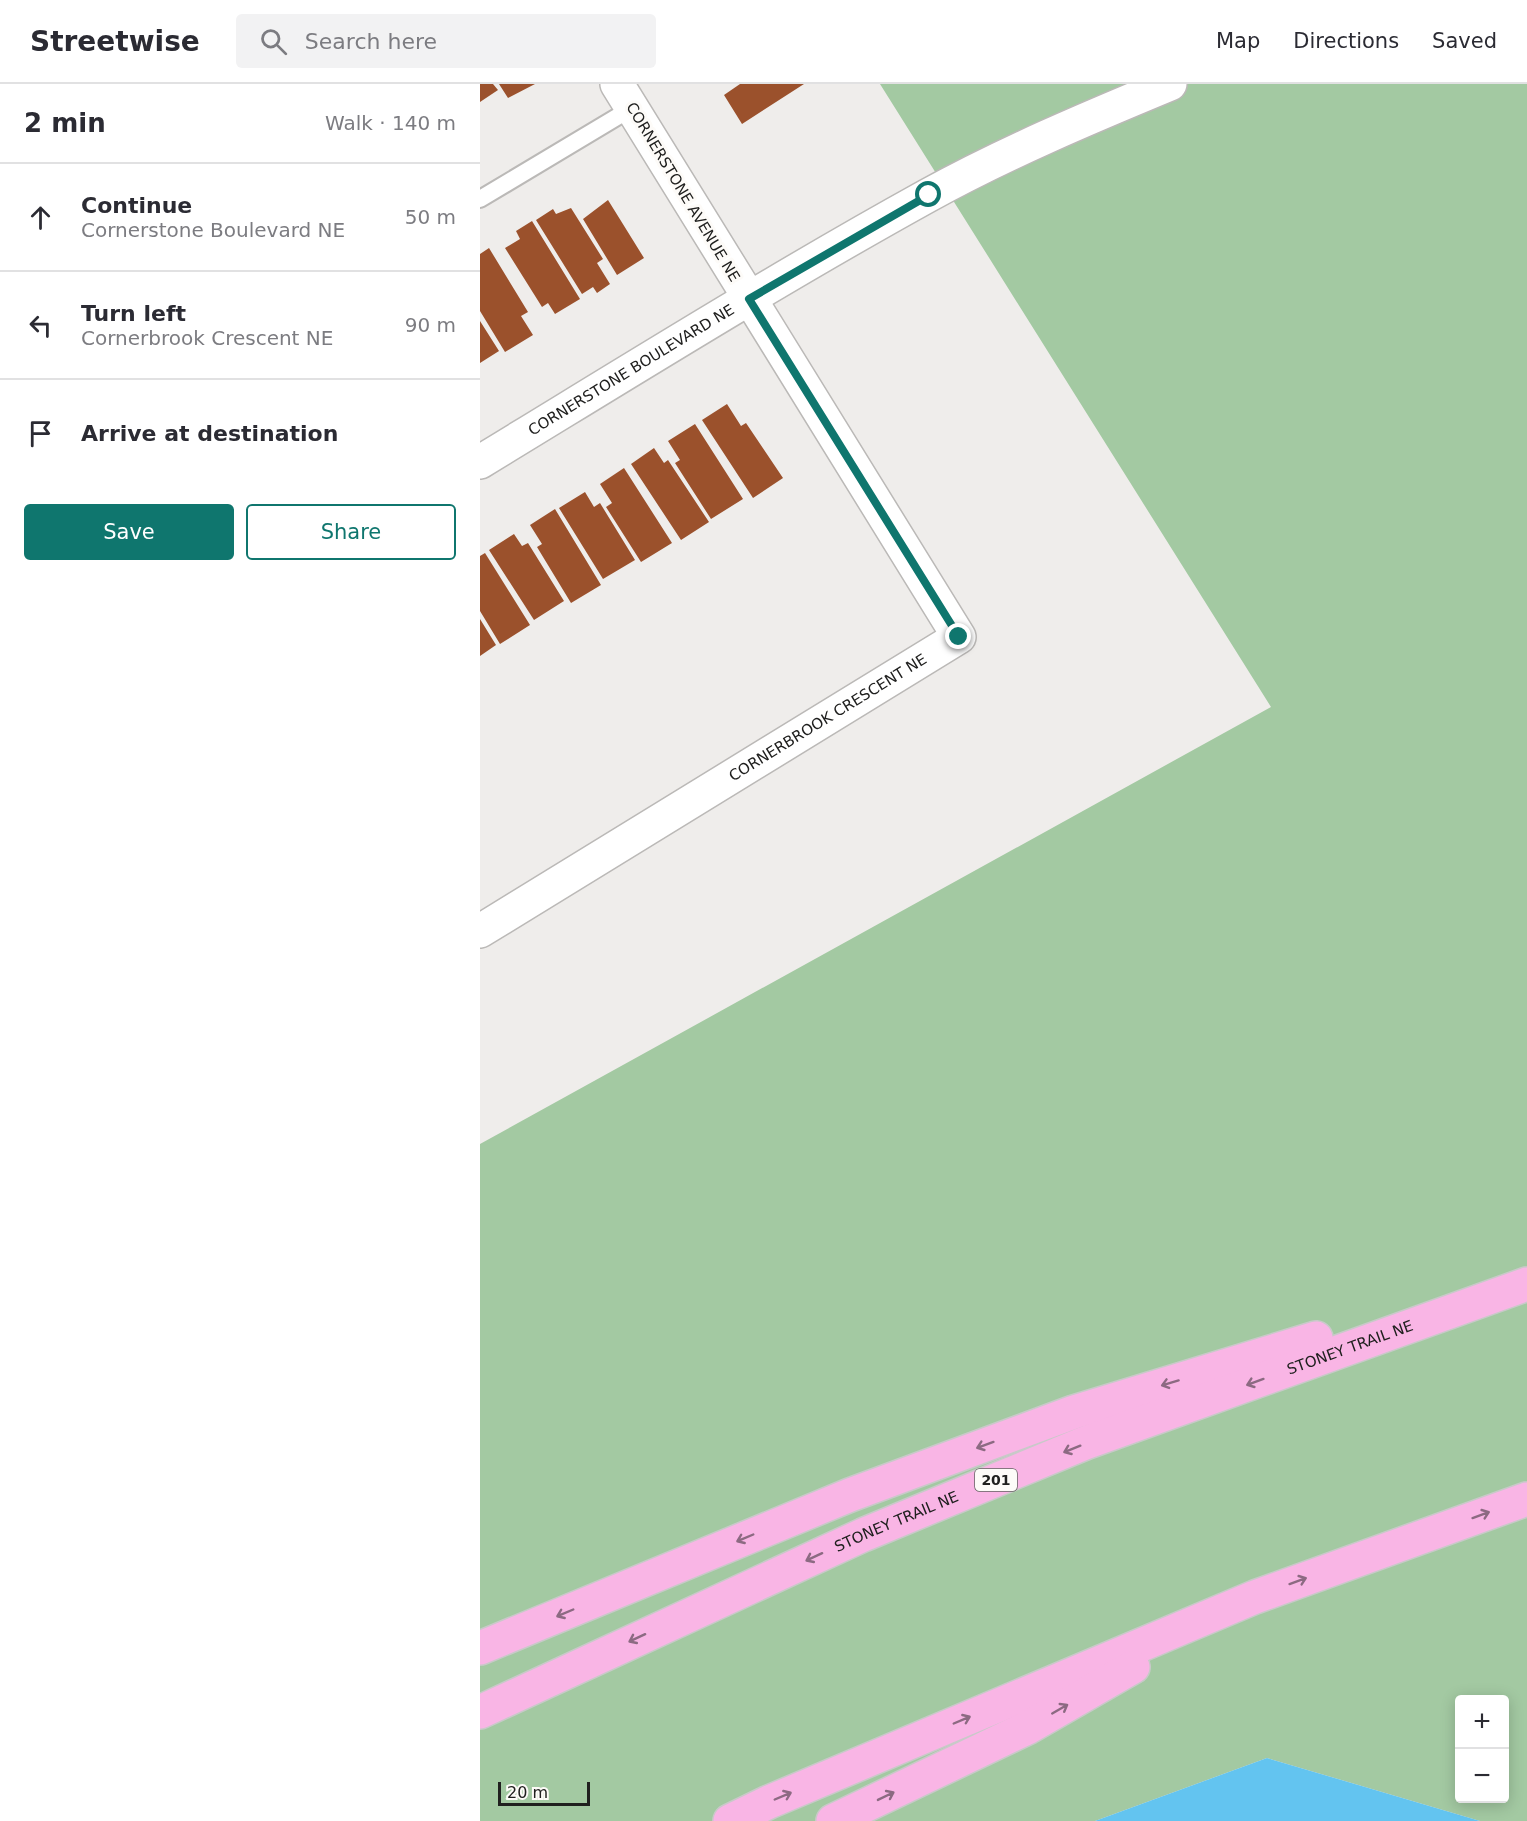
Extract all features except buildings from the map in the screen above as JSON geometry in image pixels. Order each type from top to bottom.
[{"type":"highway","points":[[480,1648],[849,1495],[1074,1412],[1527,1272]]},
{"type":"highway","name":"STONEY TRAIL NE","points":[[480,1712],[862,1535],[1085,1443],[1527,1284]]},
{"type":"highway","points":[[730,1821],[769,1802],[1255,1597],[1527,1499]]},
{"type":"highway","points":[[833,1821],[1029,1727],[1255,1597]]},
{"type":"street","name":"CORNERSTONE BOULEVARD NE","points":[[480,462],[749,299],[929,195],[1085,119],[1170,84]]},
{"type":"street","name":"CORNERSTONE AVENUE NE","points":[[624,96],[749,299]]},
{"type":"street","name":"CORNERBROOK CRESCENT NE","points":[[480,931],[959,637],[749,299]]},
{"type":"lane","points":[[480,199],[624,96]]},
{"type":"green space","points":[[880,84],[1527,84],[1527,1821],[1480,1821],[1267,1758],[1095,1821],[480,1821],[480,1144],[1271,707]]},
{"type":"water","points":[[1267,1758],[1480,1821],[1095,1821]]},
{"type":"route","points":[[929,195],[749,299],[959,637]]}]
